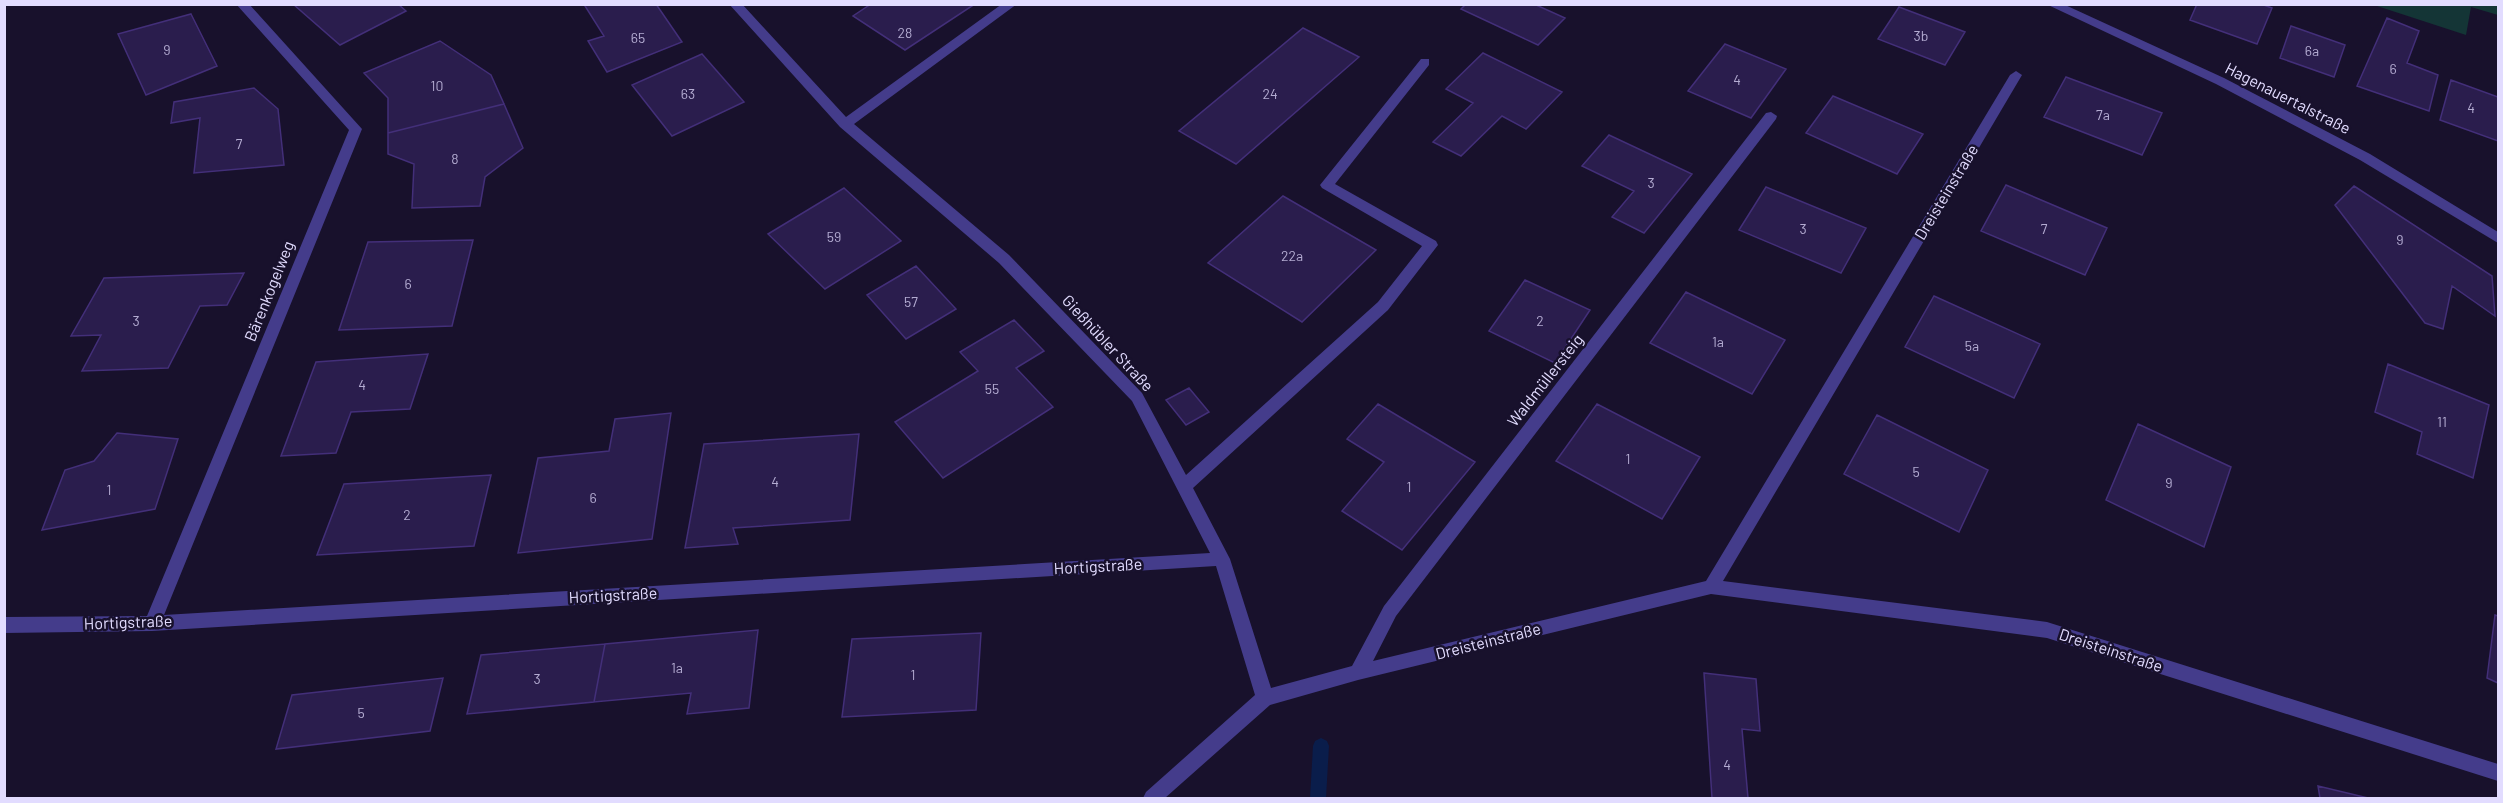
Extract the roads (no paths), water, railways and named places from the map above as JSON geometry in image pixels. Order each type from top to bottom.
[{"type":"street","name":"Bärenkogelweg","points":[[152,622],[356,129],[242,4]]},
{"type":"street","name":"Gießhübler Straße","points":[[735,4],[844,124],[1004,259],[1137,397],[1221,559],[1265,698]]},
{"type":"street","points":[[844,124],[1011,4]]},
{"type":"street","name":"Hagenauertalstraße","points":[[2052,4],[2241,92],[2365,157],[2499,238]]},
{"type":"street","points":[[1184,487],[1383,306],[1431,244],[1327,185],[1425,62]]},
{"type":"street","name":"Dreisteinstraße","points":[[1711,587],[2016,75]]},
{"type":"street","name":"Waldmüllersteig","points":[[1358,672],[1390,611],[1771,116]]},
{"type":"street","name":"Hortigstraße","points":[[4,625],[152,622],[1221,559]]},
{"type":"street","name":"Dreisteinstraße","points":[[1265,698],[1358,672],[1711,587],[2047,630],[2499,773]]},
{"type":"street","points":[[1152,798],[1265,698]]},
{"type":"waterway","points":[[1318,798],[1321,746]]}]
